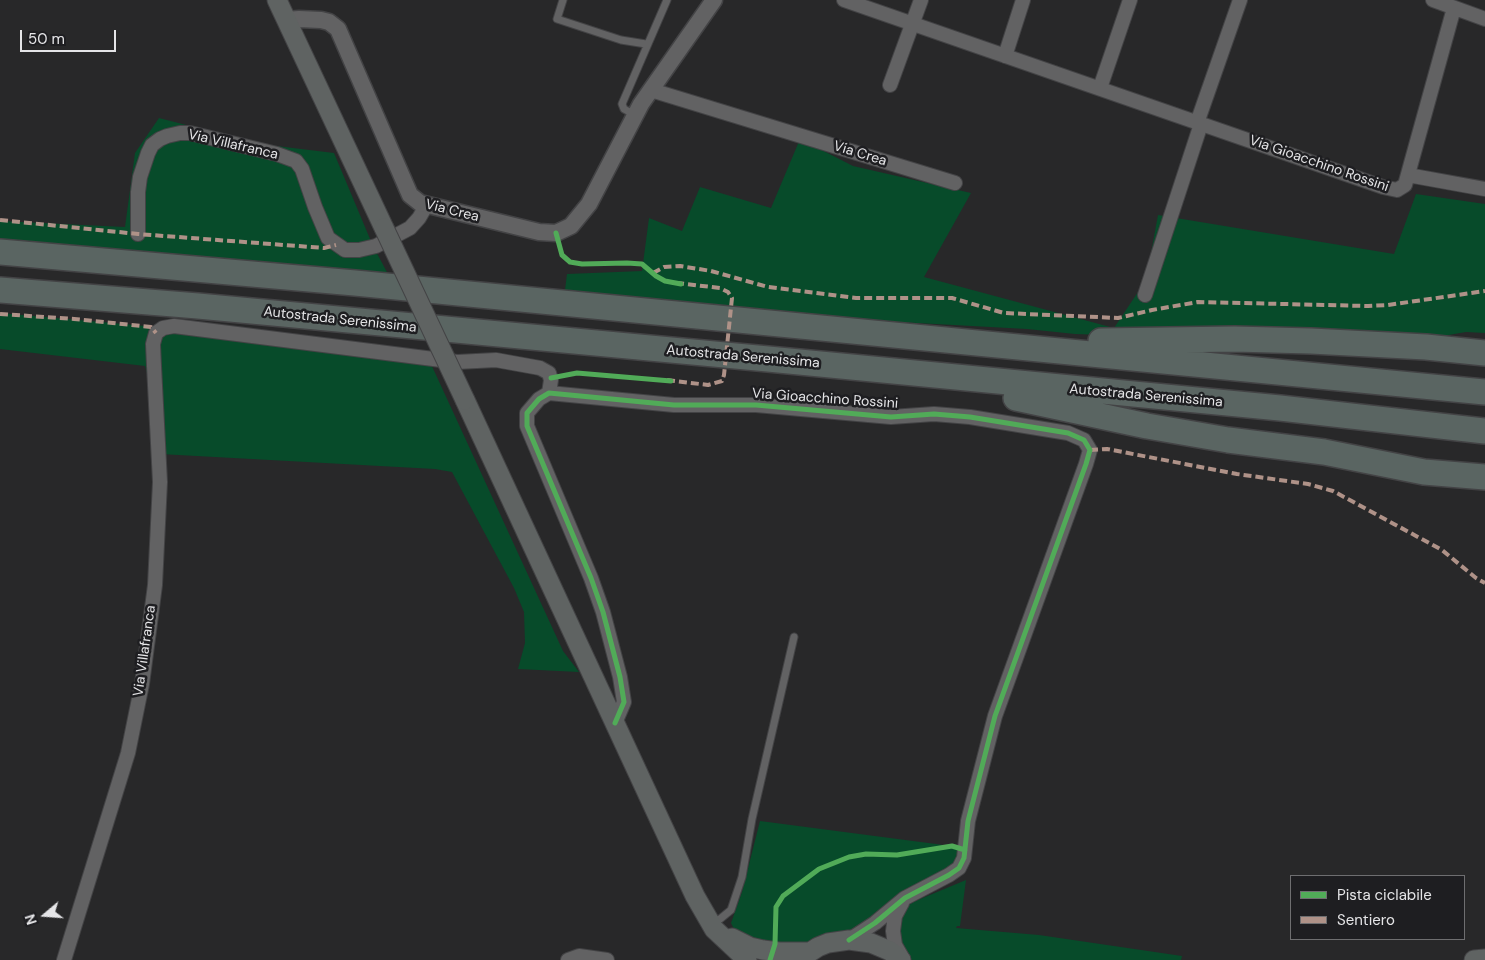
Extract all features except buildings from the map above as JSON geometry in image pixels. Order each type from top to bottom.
[{"type":"highway","points":[[0,252],[318,280],[1485,392]]},
{"type":"highway","name":"Autostrada Serenissima","points":[[0,290],[188,305],[1280,408],[1485,430]]},
{"type":"highway","points":[[364,322],[470,342],[681,361],[1000,394],[1147,426],[1324,452],[1424,472],[1485,477]]},
{"type":"highway","points":[[964,342],[1049,337],[1086,341],[1234,339],[1426,347],[1485,353]]},
{"type":"main road","points":[[277,0],[695,896],[713,926],[747,960]]},
{"type":"main road","points":[[713,926],[750,947],[803,956],[828,943],[850,940],[871,943],[890,951],[902,960]]},
{"type":"main road","points":[[1474,960],[1485,959]]},
{"type":"street","name":"Via Crea","points":[[286,20],[321,20],[329,22],[338,29],[410,195],[420,203],[539,232],[556,232],[572,226],[589,204],[635,116],[714,0]]},
{"type":"street","name":"Via Gioacchino Rossini","points":[[844,0],[1383,187],[1397,190],[1405,185],[1408,176],[1454,8]]},
{"type":"street","points":[[890,84],[920,0]]},
{"type":"street","points":[[1005,56],[1023,0]]},
{"type":"street","points":[[1100,88],[1130,0]]},
{"type":"street","points":[[1145,295],[1240,0]]},
{"type":"street","points":[[1433,0],[1485,19]]},
{"type":"street","name":"Via Crea","points":[[651,90],[955,182]]},
{"type":"street","name":"Via Villafranca","points":[[138,234],[138,192],[140,177],[148,153],[152,145],[160,139],[180,134],[190,134],[219,140],[278,154],[296,161],[302,169],[315,208],[328,238],[345,250],[359,250],[376,246],[410,228],[426,206]]},
{"type":"street","points":[[1408,176],[1485,189]]},
{"type":"street","name":"Via Villafranca","points":[[64,960],[128,753],[142,684],[155,585],[160,482],[154,366],[156,333],[163,328],[174,326],[456,362],[496,360],[540,368],[549,373],[552,380],[549,393]]},
{"type":"street","name":"Via Gioacchino Rossini","points":[[549,393],[674,405],[756,405],[891,416],[934,414],[970,417],[1068,433],[1084,440],[1090,450],[995,716],[968,821],[964,858],[959,868],[905,898],[875,923],[850,940]]},
{"type":"street","points":[[549,393],[539,399],[527,413],[527,426],[591,578],[603,612],[619,670],[624,702],[615,723]]},
{"type":"street","points":[[902,960],[895,945],[893,931],[895,916],[905,898]]},
{"type":"street","points":[[568,960],[579,956],[607,960]]},
{"type":"lane","points":[[563,0],[557,19],[621,40],[646,44]]},
{"type":"lane","points":[[635,116],[624,109],[622,104],[646,44],[667,0]]},
{"type":"lane","points":[[713,926],[731,910],[742,877],[752,819],[794,637]]},
{"type":"green space","points":[[159,118],[260,144],[334,153],[373,246],[388,274],[0,242],[0,221],[125,227],[135,153]]},
{"type":"green space","points":[[800,139],[853,166],[971,193],[924,277],[1114,328],[1146,280],[1158,215],[1394,254],[1416,194],[1485,204],[1485,333],[1466,332],[1425,339],[1162,337],[1075,334],[1027,329],[880,321],[565,290],[567,274],[642,271],[649,218],[682,231],[700,187],[771,208]]},
{"type":"green space","points":[[0,313],[425,351],[563,651],[579,672],[518,669],[525,643],[524,612],[514,588],[452,472],[435,469],[160,454],[159,416],[145,366],[0,349]]},
{"type":"green space","points":[[760,821],[959,847],[957,860],[949,868],[860,931],[779,948],[736,933],[731,923],[742,892]]},
{"type":"green space","points":[[966,880],[960,926],[956,928],[1039,935],[1182,956],[1181,960],[912,960],[901,950],[896,928],[904,909],[913,902]]},
{"type":"marked path","points":[[0,220],[138,234],[324,248],[336,245]]},
{"type":"marked path","points":[[653,273],[664,267],[680,266],[711,271],[768,287],[856,298],[952,298],[1004,313],[1118,318],[1198,302],[1368,306],[1388,305],[1485,291]]},
{"type":"marked path","points":[[667,380],[708,385],[722,381],[732,298],[728,292],[720,288],[677,283]]},
{"type":"marked path","points":[[0,314],[151,327],[156,333]]},
{"type":"marked path","points":[[1090,450],[1107,449],[1237,474],[1308,484],[1333,491],[1442,550],[1476,578],[1485,583]]},
{"type":"cycle path","points":[[556,233],[562,255],[570,262],[582,264],[642,264],[665,281],[681,284]]},
{"type":"cycle path","points":[[551,378],[577,373],[671,381]]},
{"type":"cycle path","points":[[615,723],[624,702],[620,677],[603,612],[591,578],[527,426],[527,413],[539,399],[549,393],[674,405],[756,405],[891,417],[934,414],[970,417],[1068,433],[1084,440],[1090,450],[1086,464],[995,716],[968,821],[964,858],[959,868],[905,898],[875,923],[849,940]]},
{"type":"cycle path","points":[[770,960],[775,944],[776,907],[783,896],[819,869],[849,857],[866,854],[897,855],[952,846],[965,850]]}]
